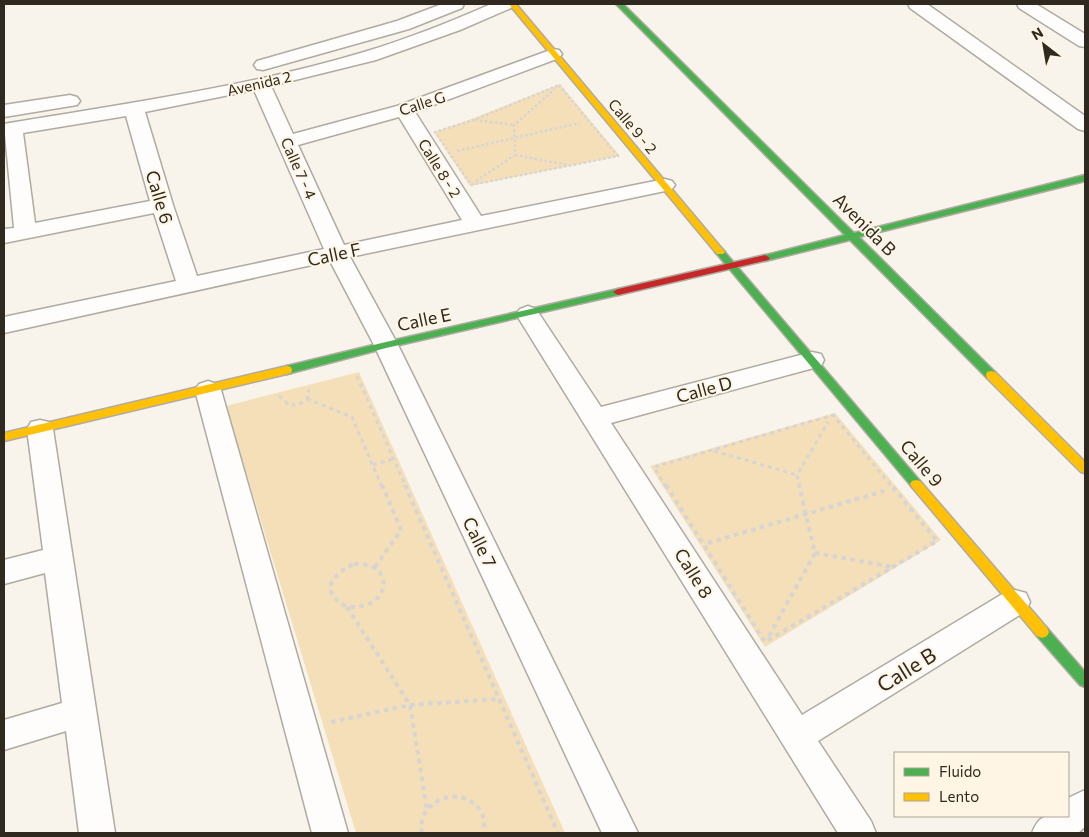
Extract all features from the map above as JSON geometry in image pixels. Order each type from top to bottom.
[{"type":"street","name":"Avenida 2","points":[[7,124],[168,85],[266,64],[403,24],[456,4]]},
{"type":"street","name":"Avenida 2","points":[[7,124],[134,108],[260,83],[370,56],[454,26],[505,4]]},
{"type":"street","name":"Calle 9 - 2","points":[[512,4],[733,266]]},
{"type":"street","name":"Avenida B","points":[[619,4],[1085,469]]},
{"type":"street","points":[[916,4],[1085,125]]},
{"type":"street","points":[[1024,4],[1085,42]]},
{"type":"street","name":"Calle G","points":[[288,142],[404,110],[553,54]]},
{"type":"street","name":"Calle 7 - 4","points":[[260,83],[337,253]]},
{"type":"street","name":"Calle 6","points":[[134,108],[162,206],[189,285]]},
{"type":"street","name":"Calle 8 - 2","points":[[404,110],[476,225]]},
{"type":"street","points":[[7,124],[25,232]]},
{"type":"street","name":"Calle E","points":[[4,437],[208,390],[386,345],[733,266],[1085,178]]},
{"type":"street","name":"Calle F","points":[[4,325],[665,185]]},
{"type":"street","points":[[4,236],[162,206]]},
{"type":"street","name":"Calle 7","points":[[337,253],[386,345],[620,833]]},
{"type":"street","name":"Calle 9","points":[[733,266],[1015,602],[1085,681]]},
{"type":"street","name":"Calle 8","points":[[528,314],[858,833]]},
{"type":"street","name":"Calle D","points":[[595,418],[812,360]]},
{"type":"street","points":[[208,390],[330,833]]},
{"type":"street","points":[[40,429],[97,833]]},
{"type":"street","points":[[4,572],[59,558]]},
{"type":"street","name":"Calle B","points":[[797,736],[1015,602]]},
{"type":"street","points":[[4,735],[81,712]]},
{"type":"street","points":[[1050,833],[1085,806]]},
{"type":"path","points":[[471,185],[435,132],[474,120],[559,85]]},
{"type":"path","points":[[471,185],[618,156],[559,85]]},
{"type":"path","points":[[515,154],[514,125],[559,85]]},
{"type":"path","points":[[474,120],[514,125]]},
{"type":"path","points":[[449,153],[590,121]]},
{"type":"path","points":[[471,185],[515,154],[570,165]]},
{"type":"path","points":[[347,379],[357,376],[558,833]]},
{"type":"path","points":[[302,390],[319,386]]},
{"type":"path","points":[[279,396],[289,405],[298,405],[307,399],[309,388]]},
{"type":"path","points":[[271,398],[287,394]]},
{"type":"path","points":[[307,399],[352,417],[401,530],[375,567]]},
{"type":"path","points":[[765,642],[654,467],[833,415]]},
{"type":"path","points":[[765,642],[815,553],[797,475],[809,452],[833,415]]},
{"type":"path","points":[[765,642],[937,541],[833,415]]},
{"type":"path","points":[[713,450],[797,475]]},
{"type":"path","points":[[373,465],[393,459]]},
{"type":"path","points":[[703,544],[893,488]]},
{"type":"path","points":[[815,553],[893,567]]},
{"type":"path","points":[[364,564],[375,567],[383,575],[385,584],[381,595],[372,602],[360,607],[347,607],[338,603],[332,595],[330,587],[333,578],[340,570],[351,565],[364,564]]},
{"type":"path","points":[[347,607],[410,705],[427,810]]},
{"type":"path","points":[[331,732],[328,722],[410,705],[499,699]]},
{"type":"path","points":[[421,833],[423,816],[432,804],[444,797],[458,796],[471,799],[481,808],[486,820],[485,833]]},
{"type":"shaded area","points":[[560,84],[620,156],[470,186],[434,132]]},
{"type":"shaded area","points":[[359,372],[565,833],[356,833],[226,406]]},
{"type":"shaded area","points":[[835,413],[941,540],[765,647],[650,466]]},
{"type":"traffic: fast","points":[[619,4],[991,375]]},
{"type":"traffic: fast","points":[[765,258],[1085,178]]},
{"type":"traffic: fast","points":[[720,252],[916,484]]},
{"type":"traffic: fast","points":[[287,370],[386,345],[618,292]]},
{"type":"traffic: fast","points":[[1042,632],[1085,681]]},
{"type":"traffic: slow","points":[[512,4],[720,252]]},
{"type":"traffic: slow","points":[[4,437],[287,370]]},
{"type":"traffic: slow","points":[[991,375],[1085,469]]},
{"type":"traffic: slow","points":[[916,484],[1042,632]]},
{"type":"traffic: jam","points":[[618,292],[765,258]]}]
